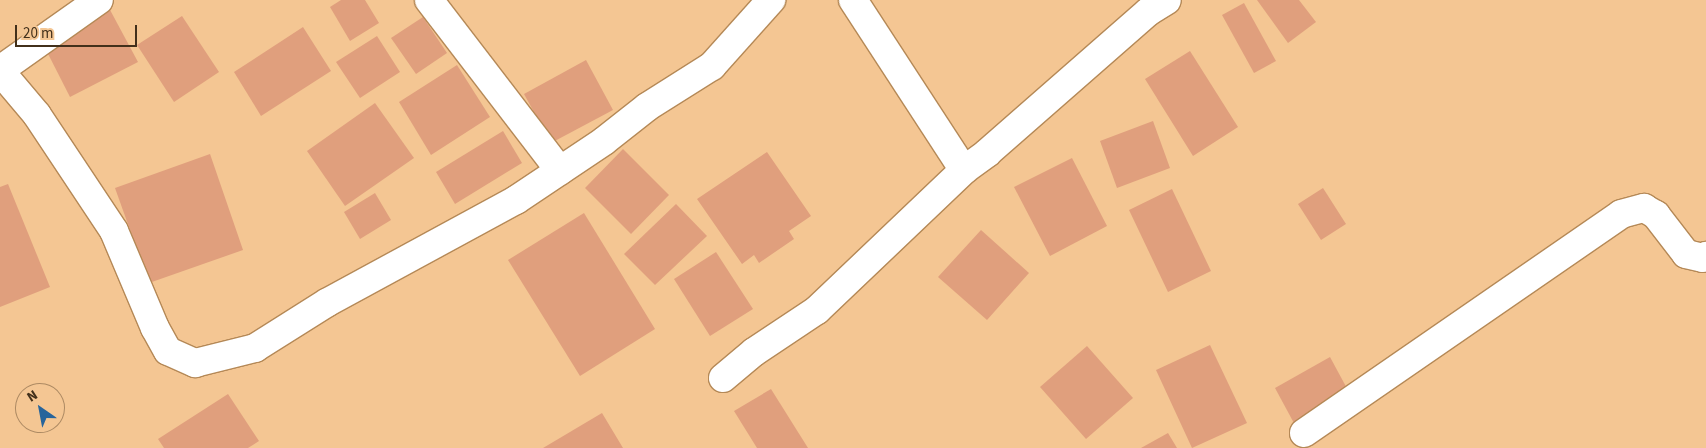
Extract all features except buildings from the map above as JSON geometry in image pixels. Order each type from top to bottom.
[{"type":"street","points":[[99,0],[0,71],[37,115],[114,231],[155,328],[168,351],[195,363],[255,348],[328,302],[516,200],[604,142],[647,107],[712,66],[771,0]]},
{"type":"street","points":[[429,0],[560,171]]},
{"type":"street","points":[[853,0],[964,170]]},
{"type":"street","points":[[723,378],[754,352],[817,310],[964,170],[987,153],[1148,12],[1167,0]]},
{"type":"street","points":[[1304,433],[1621,214],[1644,208],[1656,214],[1686,254],[1703,258],[1706,256]]}]
